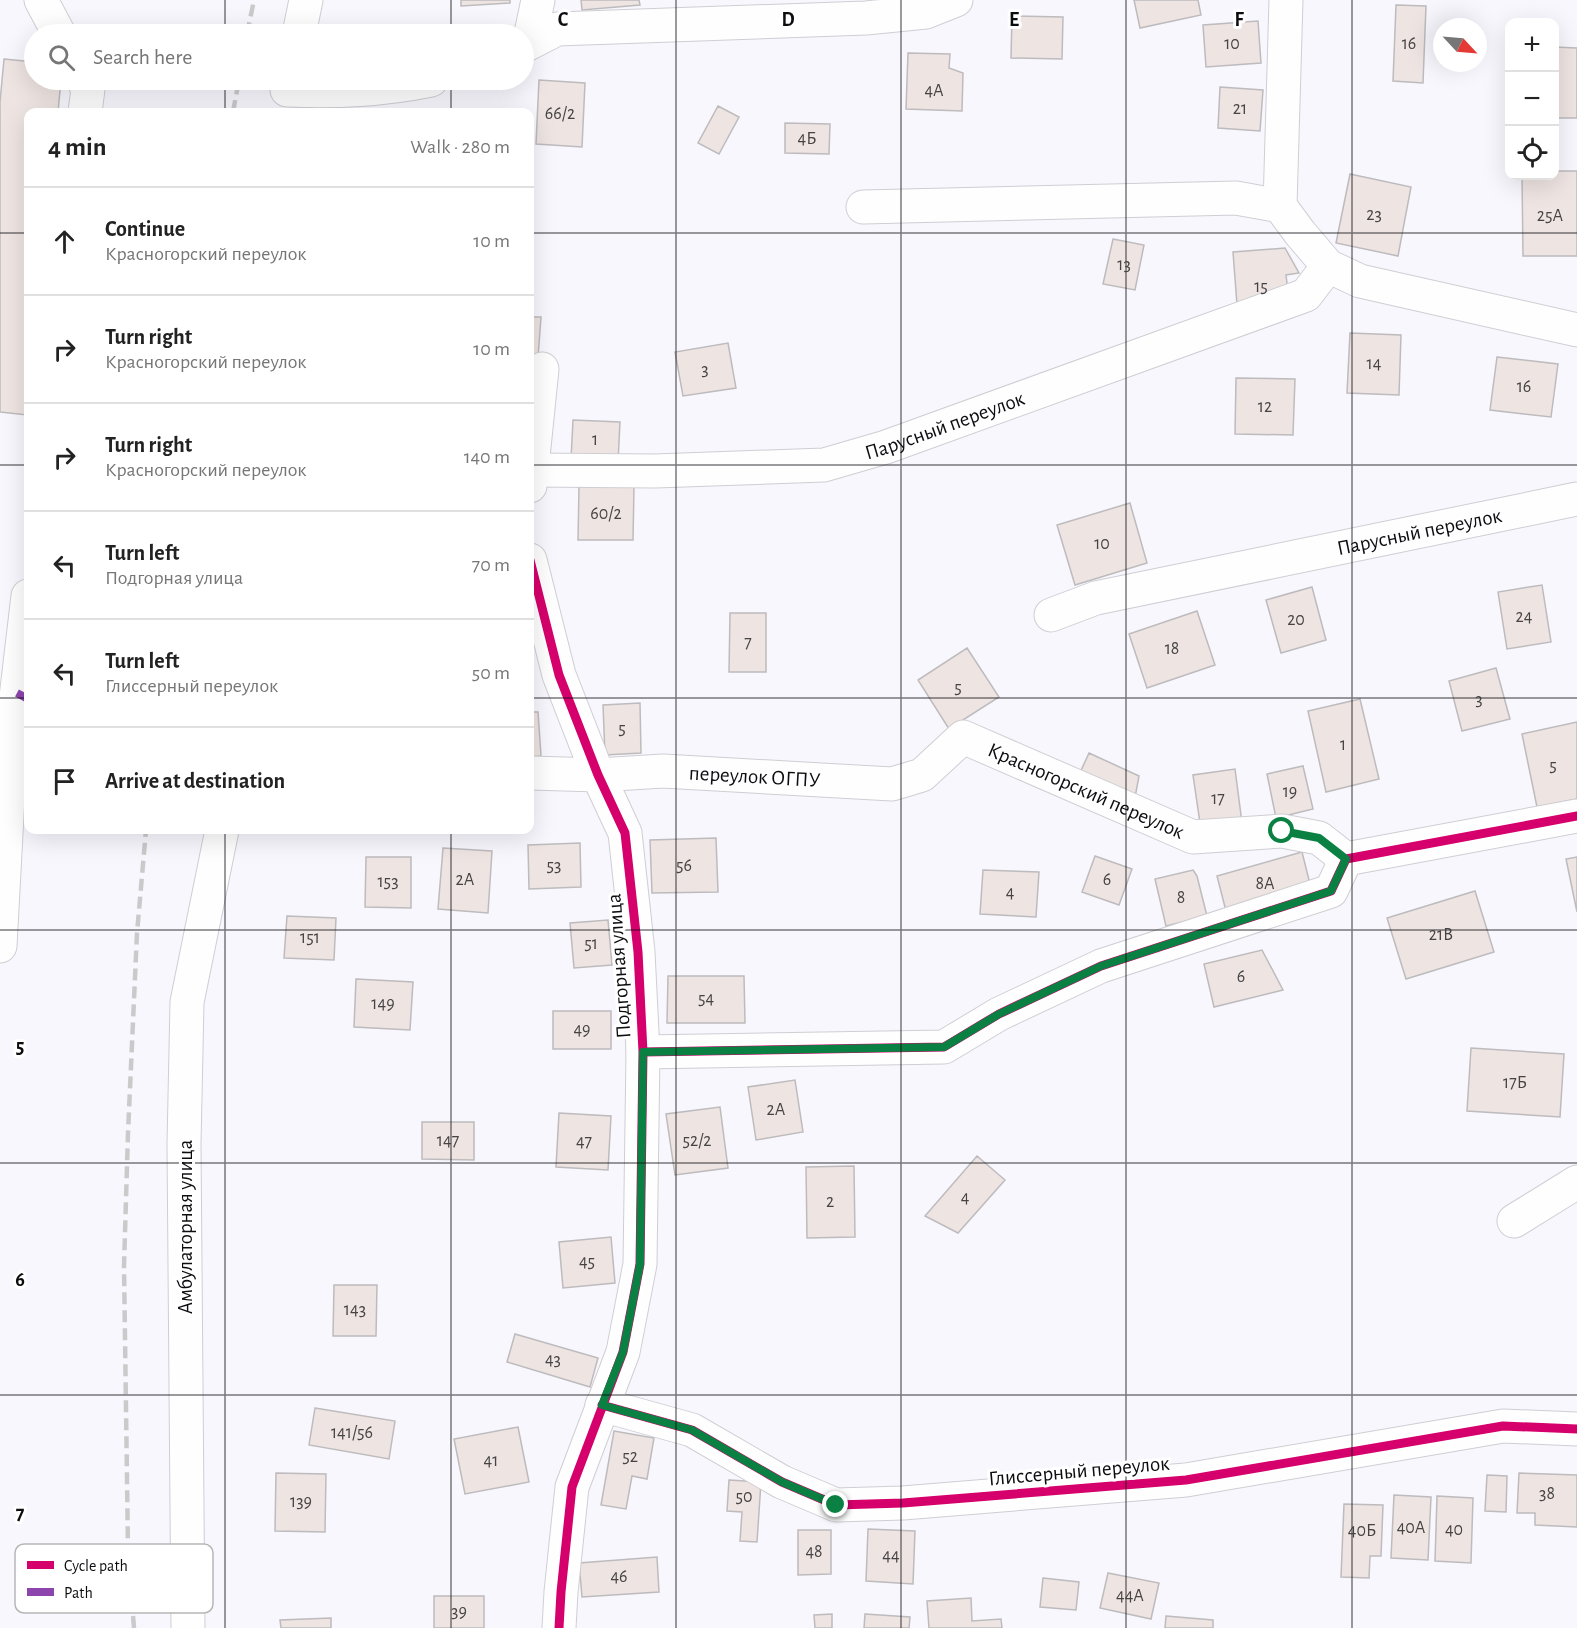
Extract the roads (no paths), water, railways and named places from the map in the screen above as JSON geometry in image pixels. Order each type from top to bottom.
[{"type":"street","points":[[41,0],[54,24]]},
{"type":"street","points":[[301,24],[306,0]]},
{"type":"street","points":[[531,24],[538,0]]},
{"type":"street","points":[[534,40],[557,29],[866,18],[926,12],[956,0]]},
{"type":"street","points":[[1286,0],[1280,206],[1328,266],[1360,281],[1577,330]]},
{"type":"street","points":[[86,108],[88,90]]},
{"type":"street","points":[[287,94],[358,90]]},
{"type":"street","points":[[863,207],[1236,198],[1280,206]]},
{"type":"street","name":"Парусный переулок","points":[[534,478],[824,465],[886,447],[1306,295],[1328,266]]},
{"type":"street","points":[[534,442],[542,369]]},
{"type":"street","name":"Парусный переулок","points":[[1052,615],[1096,598],[1577,499]]},
{"type":"street","name":"Подгорная улица","points":[[534,576],[559,675],[598,775],[625,833],[638,952],[643,1052],[640,1264],[623,1352],[572,1487],[561,1592],[560,1628]]},
{"type":"street","points":[[0,946],[12,740],[24,632]]},
{"type":"street","name":"переулок ОГПУ","points":[[534,773],[598,775],[663,771],[892,784],[922,775],[963,736]]},
{"type":"street","name":"Красногорский переулок","points":[[963,736],[1193,837],[1282,831],[1319,838],[1346,859]]},
{"type":"street","points":[[643,1052],[944,1047],[999,1014],[1101,966],[1331,891],[1346,859],[1577,816]]},
{"type":"street","name":"Амбулаторная улица","points":[[187,1544],[184,1156],[187,1002],[221,834]]},
{"type":"street","points":[[1514,1221],[1577,1182]]},
{"type":"street","name":"Глиссерный переулок","points":[[602,1405],[692,1430],[782,1482],[836,1505],[903,1503],[1186,1480],[1503,1426],[1577,1429]]},
{"type":"street","name":"Амбулаторная улица","points":[[188,1613],[188,1628]]},
{"type":"railway","points":[[249,24],[254,0]]},
{"type":"railway","points":[[234,108],[237,90]]},
{"type":"railway","points":[[128,1544],[124,1266],[137,933],[146,834]]},
{"type":"railway","points":[[133,1613],[134,1628]]}]
